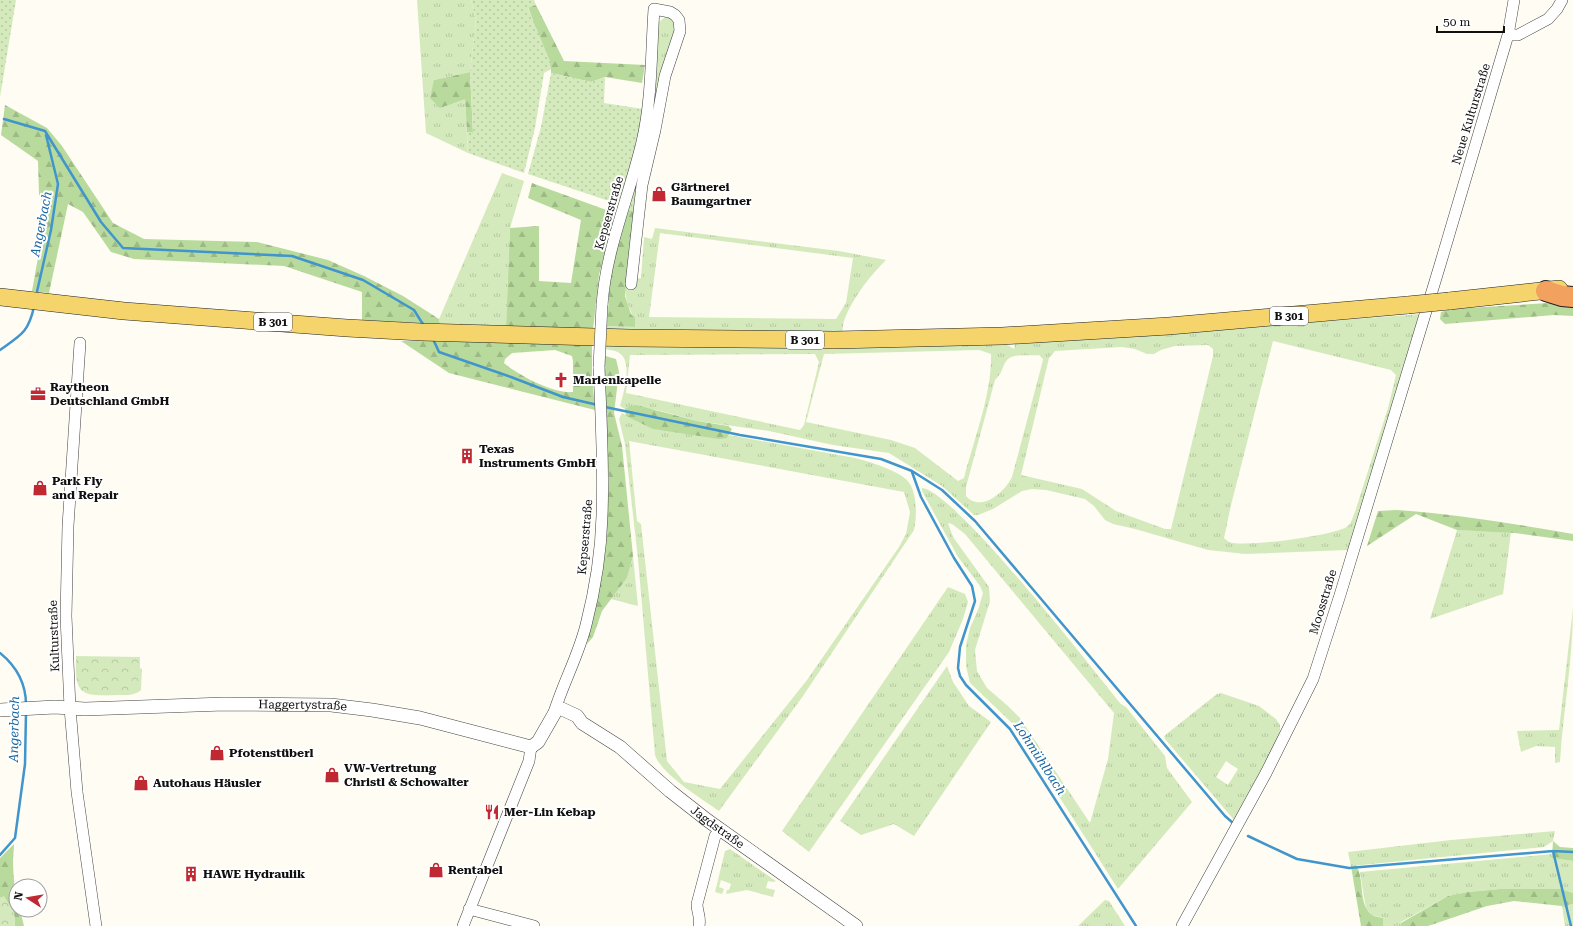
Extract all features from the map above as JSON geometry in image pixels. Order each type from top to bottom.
[{"type":"highway","points":[[1546,291],[1562,296],[1573,297]]},
{"type":"main road","name":"B 301","points":[[0,297],[132,311],[347,328],[440,333],[827,340],[1002,336],[1169,326],[1408,305],[1573,287]]},
{"type":"main road","name":"B 301","points":[[0,306],[21,300]]},
{"type":"street","points":[[1514,0],[1508,35],[1518,35],[1548,19],[1557,9],[1562,0]]},
{"type":"street","name":"Kepserstraße","points":[[552,717],[582,641],[596,576],[602,517],[599,367],[603,291],[612,245],[637,161],[646,121],[654,9],[670,12],[675,15],[680,24],[680,31],[665,76],[655,130],[642,185],[631,284]]},
{"type":"street","name":"Neue Kulturstraße","points":[[1440,265],[1508,35]]},
{"type":"street","name":"Moosstraße","points":[[1182,926],[1266,772],[1313,679],[1440,265]]},
{"type":"street","name":"Kulturstraße","points":[[80,343],[68,526],[66,616],[70,708],[77,794],[96,926]]},
{"type":"street","name":"Haggertystraße","points":[[0,710],[56,707],[84,709],[224,704],[331,705],[420,718],[531,747]]},
{"type":"street","points":[[463,926],[529,761],[531,747],[538,742],[552,717]]},
{"type":"street","name":"Jagdstraße","points":[[552,717],[574,723],[582,723],[620,747],[670,791],[721,830],[856,926]]},
{"type":"street","points":[[699,926],[701,919],[697,909],[697,904],[715,836],[721,830]]},
{"type":"street","points":[[469,909],[534,926]]},
{"type":"green space","points":[[0,0],[16,0],[0,97]]},
{"type":"green space","points":[[417,0],[471,0],[476,20],[470,72],[434,80],[465,98],[468,153],[426,133]]},
{"type":"green space","points":[[471,0],[534,0],[536,5],[528,8],[550,61],[551,69],[544,73],[535,128],[524,173],[468,153],[467,132],[473,133],[470,72],[476,20]]},
{"type":"green space","points":[[536,5],[564,61],[645,65],[642,83],[605,77],[591,82],[551,73],[551,69],[528,7]]},
{"type":"green space","points":[[665,17],[671,18],[676,26],[634,211],[628,210],[657,24]]},
{"type":"green space","points":[[470,72],[473,133],[467,132],[465,99],[440,108],[430,98],[434,80]]},
{"type":"green space","points":[[551,73],[591,82],[605,77],[604,103],[643,109],[639,141],[625,197],[612,202],[528,174],[541,127]]},
{"type":"green space","points":[[5,105],[47,128],[62,146],[113,223],[144,239],[257,242],[328,260],[403,296],[439,319],[440,324],[362,320],[362,292],[284,266],[134,259],[111,252],[83,212],[68,204],[49,293],[32,291],[46,213],[39,194],[38,161],[1,135]]},
{"type":"green space","points":[[502,173],[524,181],[510,228],[506,327],[440,324],[439,319]]},
{"type":"green space","points":[[532,183],[609,211],[613,218],[599,275],[593,330],[506,327],[510,228],[539,226],[539,281],[571,283],[581,220],[528,198]]},
{"type":"green space","points":[[628,210],[634,211],[625,296],[631,314],[635,318],[635,327],[607,326],[610,279]]},
{"type":"green space","points":[[655,228],[839,251],[886,260],[868,280],[853,302],[844,320],[842,333],[606,330],[607,326],[634,327],[626,297],[627,281],[641,278],[644,237],[652,239]],"holes":[[[660,233],[853,258],[846,303],[836,319],[649,317]]]},
{"type":"green space","points":[[1565,302],[1573,303],[1573,316],[1554,315],[1445,324],[1440,319],[1441,312],[1452,309]]},
{"type":"green space","points":[[1422,314],[1405,362],[1348,550],[1246,554],[1208,550],[1113,524],[1105,520],[1094,506],[1085,499],[1046,490],[1032,489],[1022,491],[993,509],[978,515],[974,515],[942,486],[889,453],[833,445],[769,431],[697,421],[657,410],[629,406],[625,409],[620,406],[624,392],[626,375],[625,360],[621,354],[605,349],[606,344],[999,340],[1014,349],[1015,344]],"holes":[[[1273,341],[1391,370],[1396,375],[1388,408],[1355,512],[1348,526],[1341,530],[1310,537],[1271,542],[1238,543],[1229,542],[1224,538]],[[1208,345],[1213,349],[1213,356],[1171,529],[1165,529],[1116,511],[1082,489],[1021,475],[1049,358],[1055,351],[1122,347],[1135,349],[1147,354],[1154,354],[1161,350],[1175,346]],[[979,350],[991,354],[991,369],[986,401],[964,478],[958,481],[915,448],[891,440],[806,422],[824,354]],[[815,354],[819,362],[804,425],[800,430],[626,393],[630,355]],[[1039,355],[1043,359],[1012,477],[1004,489],[992,498],[979,502],[972,501],[966,496],[966,487],[995,380],[1000,374],[1007,360],[1013,356]]]},
{"type":"green space","points":[[401,341],[592,342],[592,375],[595,410],[449,373]],"holes":[[[555,350],[572,356],[573,392],[556,390],[537,383],[518,373],[504,363],[505,359],[512,353]]]},
{"type":"green space","points":[[605,356],[616,359],[619,372],[614,413],[622,446],[633,556],[627,578],[602,611],[593,637],[587,644],[606,545],[609,479],[604,416]]},
{"type":"green space","points":[[636,405],[697,421],[728,426],[732,429],[727,438],[719,439],[653,429],[626,416],[625,409],[629,406]]},
{"type":"green space","points":[[622,413],[654,429],[727,438],[729,435],[861,459],[877,464],[901,475],[910,484],[914,494],[916,519],[914,530],[803,696],[719,811],[673,778],[665,770],[655,755],[638,559],[625,444],[619,419]],"holes":[[[629,441],[904,492],[910,512],[906,534],[899,547],[807,680],[720,789],[684,782],[667,761],[641,524],[637,521]]]},
{"type":"green space","points":[[922,488],[939,497],[963,518],[1023,584],[1165,756],[1167,768],[1192,802],[1118,889],[1013,724],[970,683],[966,666],[966,645],[970,628],[978,610],[983,593],[980,586],[958,557],[922,491]],"holes":[[[948,523],[952,524],[965,534],[1114,713],[1108,759],[1090,823],[1020,718],[987,688],[977,671],[975,650],[990,601],[989,587],[953,537]]]},
{"type":"green space","points":[[1397,510],[1507,523],[1573,534],[1573,541],[1515,533],[1457,530],[1416,514],[1367,546],[1378,511]]},
{"type":"green space","points":[[1457,530],[1511,532],[1503,594],[1430,619]]},
{"type":"green space","points":[[633,556],[638,606],[611,599],[627,578]]},
{"type":"green space","points":[[948,587],[965,594],[968,602],[963,619],[949,652],[809,852],[782,831]]},
{"type":"green space","points":[[1573,608],[1570,666],[1560,762],[1555,763],[1555,747],[1536,746],[1521,752],[1517,731],[1559,730]]},
{"type":"green space","points":[[76,656],[140,657],[140,668],[142,669],[141,690],[126,695],[94,695],[87,693],[79,686],[76,669]]},
{"type":"green space","points":[[947,666],[953,682],[969,706],[991,722],[914,836],[894,824],[861,835],[840,821]]},
{"type":"green space","points":[[1221,693],[1259,706],[1276,719],[1280,725],[1280,731],[1268,760],[1234,820],[1164,736],[1217,694]],"holes":[[[1226,761],[1238,769],[1228,785],[1216,777]]]},
{"type":"green space","points":[[1555,831],[1553,841],[1544,847],[1351,866],[1348,852],[1451,840]]},
{"type":"green space","points":[[1553,841],[1560,847],[1573,848],[1573,861],[1552,858]]},
{"type":"green space","points":[[14,844],[14,878],[8,878],[8,903],[4,897],[0,898],[0,858]]},
{"type":"green space","points":[[730,849],[776,881],[768,881],[766,888],[775,890],[773,897],[747,890],[726,894],[731,884],[721,880],[719,887],[724,889],[722,894],[715,892],[725,851]]},
{"type":"green space","points":[[1552,854],[1553,858],[1573,861],[1573,893],[1561,889],[1500,889],[1468,892],[1448,896],[1401,922],[1400,926],[1383,926],[1383,918],[1372,915],[1366,909],[1360,872]]},
{"type":"green space","points":[[1356,865],[1359,871],[1364,904],[1372,915],[1383,918],[1383,926],[1361,926],[1351,866]]},
{"type":"green space","points":[[1500,889],[1561,889],[1573,893],[1573,904],[1562,906],[1514,901],[1487,906],[1428,926],[1400,926],[1401,923],[1448,896],[1468,892]]},
{"type":"green space","points":[[4,896],[8,903],[8,918],[14,918],[15,926],[0,926],[0,898]]},
{"type":"green space","points":[[1105,900],[1109,901],[1125,926],[1078,926]]},
{"type":"green space","points":[[1573,904],[1573,926],[1565,926],[1562,906]]},
{"type":"green space","points":[[14,918],[22,918],[24,926],[15,926]]},
{"type":"waterway","name":"Angerbach","points":[[4,119],[45,131]]},
{"type":"waterway","points":[[45,131],[101,222],[123,248],[292,256],[363,280],[414,310],[424,326]]},
{"type":"waterway","name":"Angerbach","points":[[36,296],[51,230],[58,184],[46,135]]},
{"type":"waterway","name":"Angerbach","points":[[0,350],[23,333],[32,316],[34,307]]},
{"type":"waterway","points":[[433,339],[439,352],[563,397],[598,405]]},
{"type":"waterway","points":[[605,407],[740,435],[881,459],[912,471],[942,490],[975,521],[1225,816],[1233,823]]},
{"type":"waterway","name":"Lohmühlbach","points":[[912,472],[921,497],[954,558],[972,586],[975,601],[960,647],[958,668],[960,676],[966,685],[1010,729],[1136,926]]},
{"type":"waterway","name":"Angerbach","points":[[0,653],[11,664],[19,676],[26,697],[26,705]]},
{"type":"waterway","name":"Angerbach","points":[[0,855],[15,838],[25,764],[26,712]]},
{"type":"waterway","points":[[1248,836],[1297,859],[1349,868],[1553,851],[1573,852]]},
{"type":"waterway","points":[[1553,851],[1571,926]]},
{"type":"place","name":"Gärtnerei Baumgartner","points":[[659,194]]},
{"type":"place","name":"Marienkapelle","points":[[561,380]]},
{"type":"place","name":"Raytheon Deutschland GmbH","points":[[38,394]]},
{"type":"place","name":"Texas Instruments GmbH","points":[[467,456]]},
{"type":"place","name":"Park Fly and Repair","points":[[40,488]]},
{"type":"place","name":"Pfotenstüberl","points":[[217,753]]},
{"type":"place","name":"VW-Vertretung Christl & Schowalter","points":[[332,775]]},
{"type":"place","name":"Autohaus Häusler","points":[[141,783]]},
{"type":"place","name":"Mer-Lin Kebap","points":[[492,812]]},
{"type":"place","name":"Rentabel","points":[[436,870]]},
{"type":"place","name":"HAWE Hydraulik","points":[[191,874]]}]
